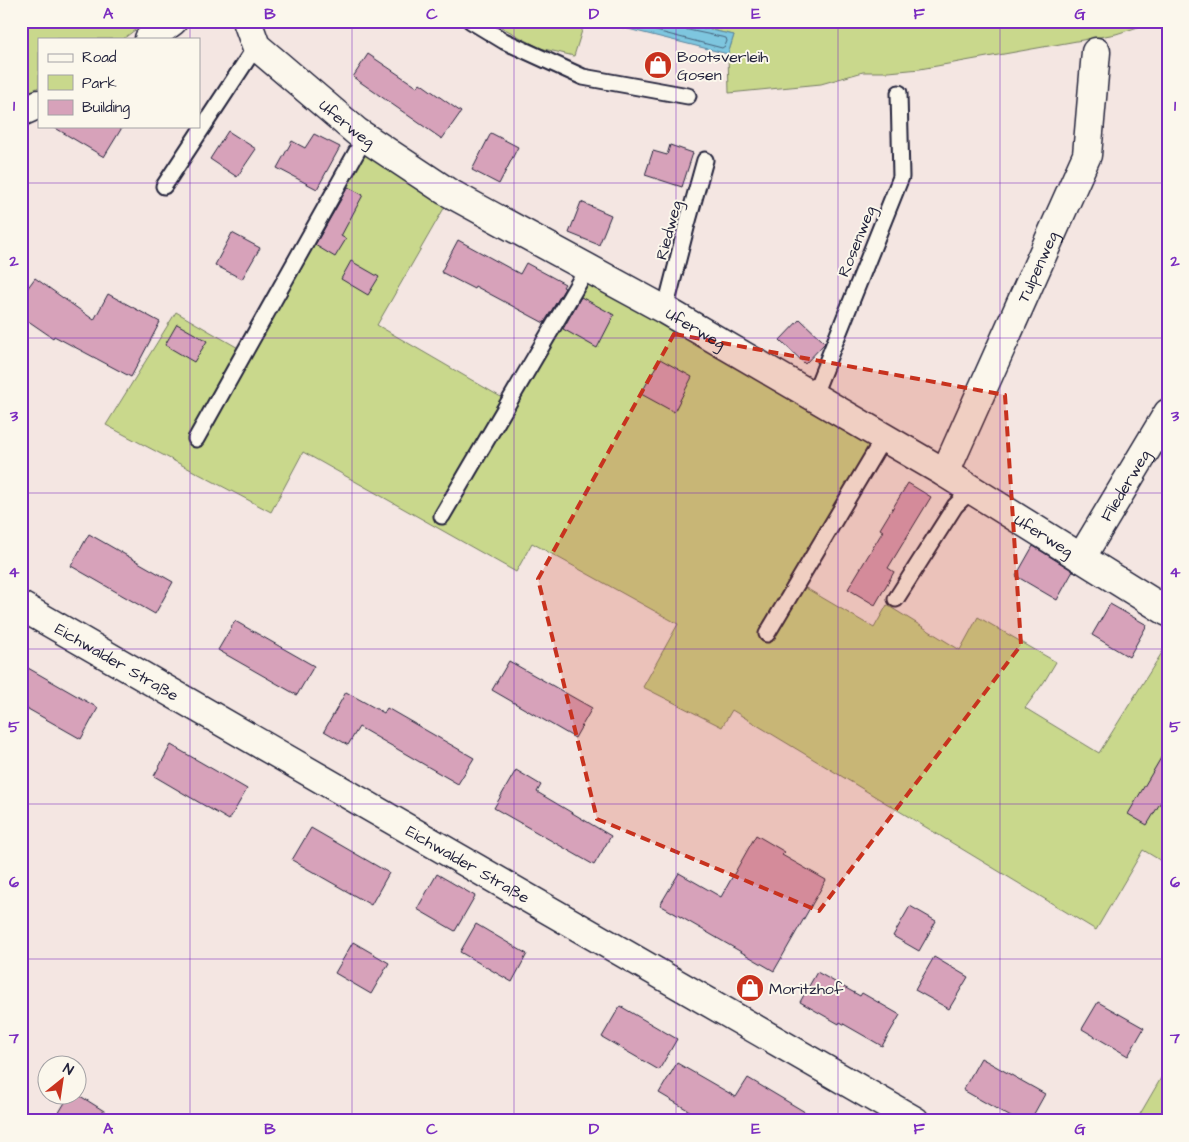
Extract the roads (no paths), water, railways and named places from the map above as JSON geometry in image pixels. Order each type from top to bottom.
[{"type":"street","points":[[150,38],[173,21]]},
{"type":"street","name":"Uferweg","points":[[252,33],[357,132],[446,191],[666,310],[884,437],[1168,612]]},
{"type":"street","name":"Tulpenweg","points":[[945,473],[1087,155],[1096,52]]},
{"type":"street","points":[[21,112],[38,104]]},
{"type":"street","name":"Fliederweg","points":[[1081,558],[1168,413]]},
{"type":"street","name":"Eichwalder Straße","points":[[21,606],[915,1121]]},
{"type":"lane","points":[[470,21],[504,41],[583,77],[688,96]]},
{"type":"lane","points":[[200,123],[252,33]]},
{"type":"lane","name":"Rosenweg","points":[[813,397],[901,177],[899,93]]},
{"type":"lane","points":[[164,186],[197,128]]},
{"type":"lane","points":[[196,439],[365,137]]},
{"type":"lane","name":"Riedweg","points":[[666,310],[705,160]]},
{"type":"lane","points":[[442,516],[588,268]]},
{"type":"lane","points":[[767,634],[884,437]]},
{"type":"lane","points":[[896,599],[959,501],[977,493]]},
{"type":"water","points":[[596,21],[669,21],[734,35],[728,54]]},
{"type":"place","name":"Bootsverleih Gosen","points":[[658,65]]},
{"type":"place","name":"Moritzhof","points":[[750,988]]}]
